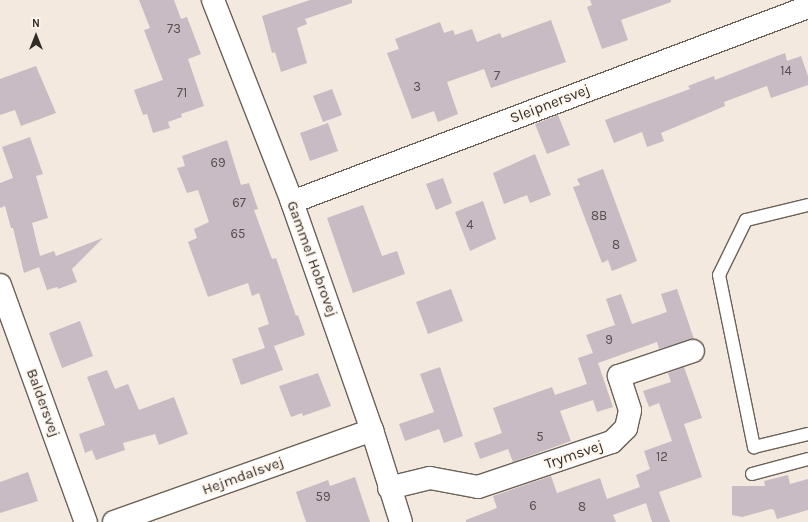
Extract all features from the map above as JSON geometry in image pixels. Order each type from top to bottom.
[{"type":"street","name":"Gammel Hobrovej","points":[[213,0],[292,202],[372,430],[389,488],[401,522]]},
{"type":"street","name":"Sleipnersvej","points":[[292,202],[808,7]]},
{"type":"street","name":"Baldersvej","points":[[0,285],[86,522]]},
{"type":"street","name":"Trymsvej","points":[[389,488],[430,478],[478,487],[612,442],[626,428],[630,410],[619,376],[694,351]]},
{"type":"street","name":"Hejmdalsvej","points":[[114,522],[372,430]]},
{"type":"lane","points":[[808,205],[746,220],[719,275],[754,447],[808,434]]},
{"type":"lane","points":[[752,474],[808,459]]},
{"type":"building","points":[[139,0],[174,0],[181,19],[187,17],[201,54],[188,59],[204,106],[181,114],[182,117],[168,122],[170,128],[153,133],[147,114],[143,115],[134,90],[163,80],[144,30],[150,28]]},
{"type":"building","points":[[310,0],[352,0],[352,3],[305,19],[307,24],[297,28],[307,63],[281,72],[275,52],[272,53],[262,16]]},
{"type":"building","points":[[590,0],[671,0],[671,2],[621,20],[628,40],[602,49],[587,7],[592,5]]},
{"type":"building","points":[[551,20],[566,62],[491,88],[484,69],[447,82],[458,114],[438,122],[434,111],[412,119],[387,53],[399,49],[395,39],[440,22],[444,33],[453,30],[455,35],[472,29],[477,42],[500,33],[502,38]]},
{"type":"building","points":[[785,53],[787,61],[801,56],[808,76],[808,85],[771,98],[767,86],[724,102],[725,106],[661,133],[664,141],[647,147],[642,132],[614,143],[605,120],[690,89],[688,86],[714,76],[715,80]]},
{"type":"building","points":[[36,66],[56,113],[21,126],[15,110],[0,115],[0,79]]},
{"type":"building","points":[[332,89],[342,115],[323,122],[313,96]]},
{"type":"building","points":[[558,115],[570,145],[547,154],[535,124]]},
{"type":"building","points":[[328,123],[338,151],[310,161],[300,133]]},
{"type":"building","points":[[30,137],[43,174],[36,176],[48,218],[32,223],[40,256],[54,251],[56,256],[103,238],[72,269],[77,282],[58,289],[57,287],[47,290],[39,267],[24,273],[13,228],[11,228],[5,206],[0,208],[0,183],[13,178],[2,147]]},
{"type":"building","points":[[227,140],[241,185],[249,183],[258,209],[254,210],[272,259],[276,258],[296,316],[298,315],[305,335],[274,346],[283,370],[241,385],[232,359],[265,348],[258,328],[269,324],[259,293],[252,296],[248,283],[208,297],[188,242],[197,238],[194,229],[209,222],[198,190],[187,193],[177,168],[185,166],[182,156]]},
{"type":"building","points":[[535,154],[551,195],[530,203],[527,195],[504,204],[493,173]]},
{"type":"building","points":[[603,169],[637,261],[612,271],[608,260],[602,263],[573,187],[580,185],[577,179]]},
{"type":"building","points":[[443,178],[452,203],[436,210],[426,184]]},
{"type":"building","points":[[483,201],[496,239],[470,251],[455,212]]},
{"type":"building","points":[[363,205],[382,256],[397,251],[405,274],[353,293],[327,218]]},
{"type":"building","points":[[451,289],[463,321],[428,334],[416,302]]},
{"type":"building","points":[[677,289],[694,339],[659,349],[657,342],[598,363],[613,407],[597,412],[593,400],[560,411],[571,441],[513,462],[508,449],[480,459],[474,443],[502,433],[493,408],[552,387],[555,395],[587,384],[578,358],[593,353],[586,335],[615,325],[606,299],[621,294],[632,324],[667,312],[661,294]]},
{"type":"building","points":[[80,321],[93,356],[62,368],[49,333]]},
{"type":"building","points":[[440,367],[463,436],[444,443],[439,429],[405,441],[399,424],[434,412],[420,374]]},
{"type":"building","points":[[684,367],[702,418],[684,424],[702,477],[659,492],[670,522],[652,522],[646,503],[613,515],[616,522],[466,522],[466,520],[497,508],[493,496],[551,476],[557,493],[600,478],[607,499],[640,487],[636,475],[650,469],[644,451],[672,441],[659,403],[649,407],[643,391],[671,382],[668,373]]},
{"type":"building","points":[[107,370],[115,389],[128,384],[139,410],[174,397],[188,434],[159,445],[155,434],[123,443],[125,450],[96,460],[92,450],[85,453],[79,434],[105,425],[87,377]]},
{"type":"building","points":[[318,373],[331,406],[303,416],[302,413],[291,417],[279,386]]},
{"type":"building","points":[[28,472],[38,501],[0,513],[0,482]]},
{"type":"building","points":[[788,475],[790,484],[808,479],[808,510],[777,519],[774,510],[771,509],[742,517],[732,515],[732,486],[765,486],[764,481]]},
{"type":"building","points":[[355,477],[370,522],[306,522],[296,492],[328,480],[330,486]]}]
